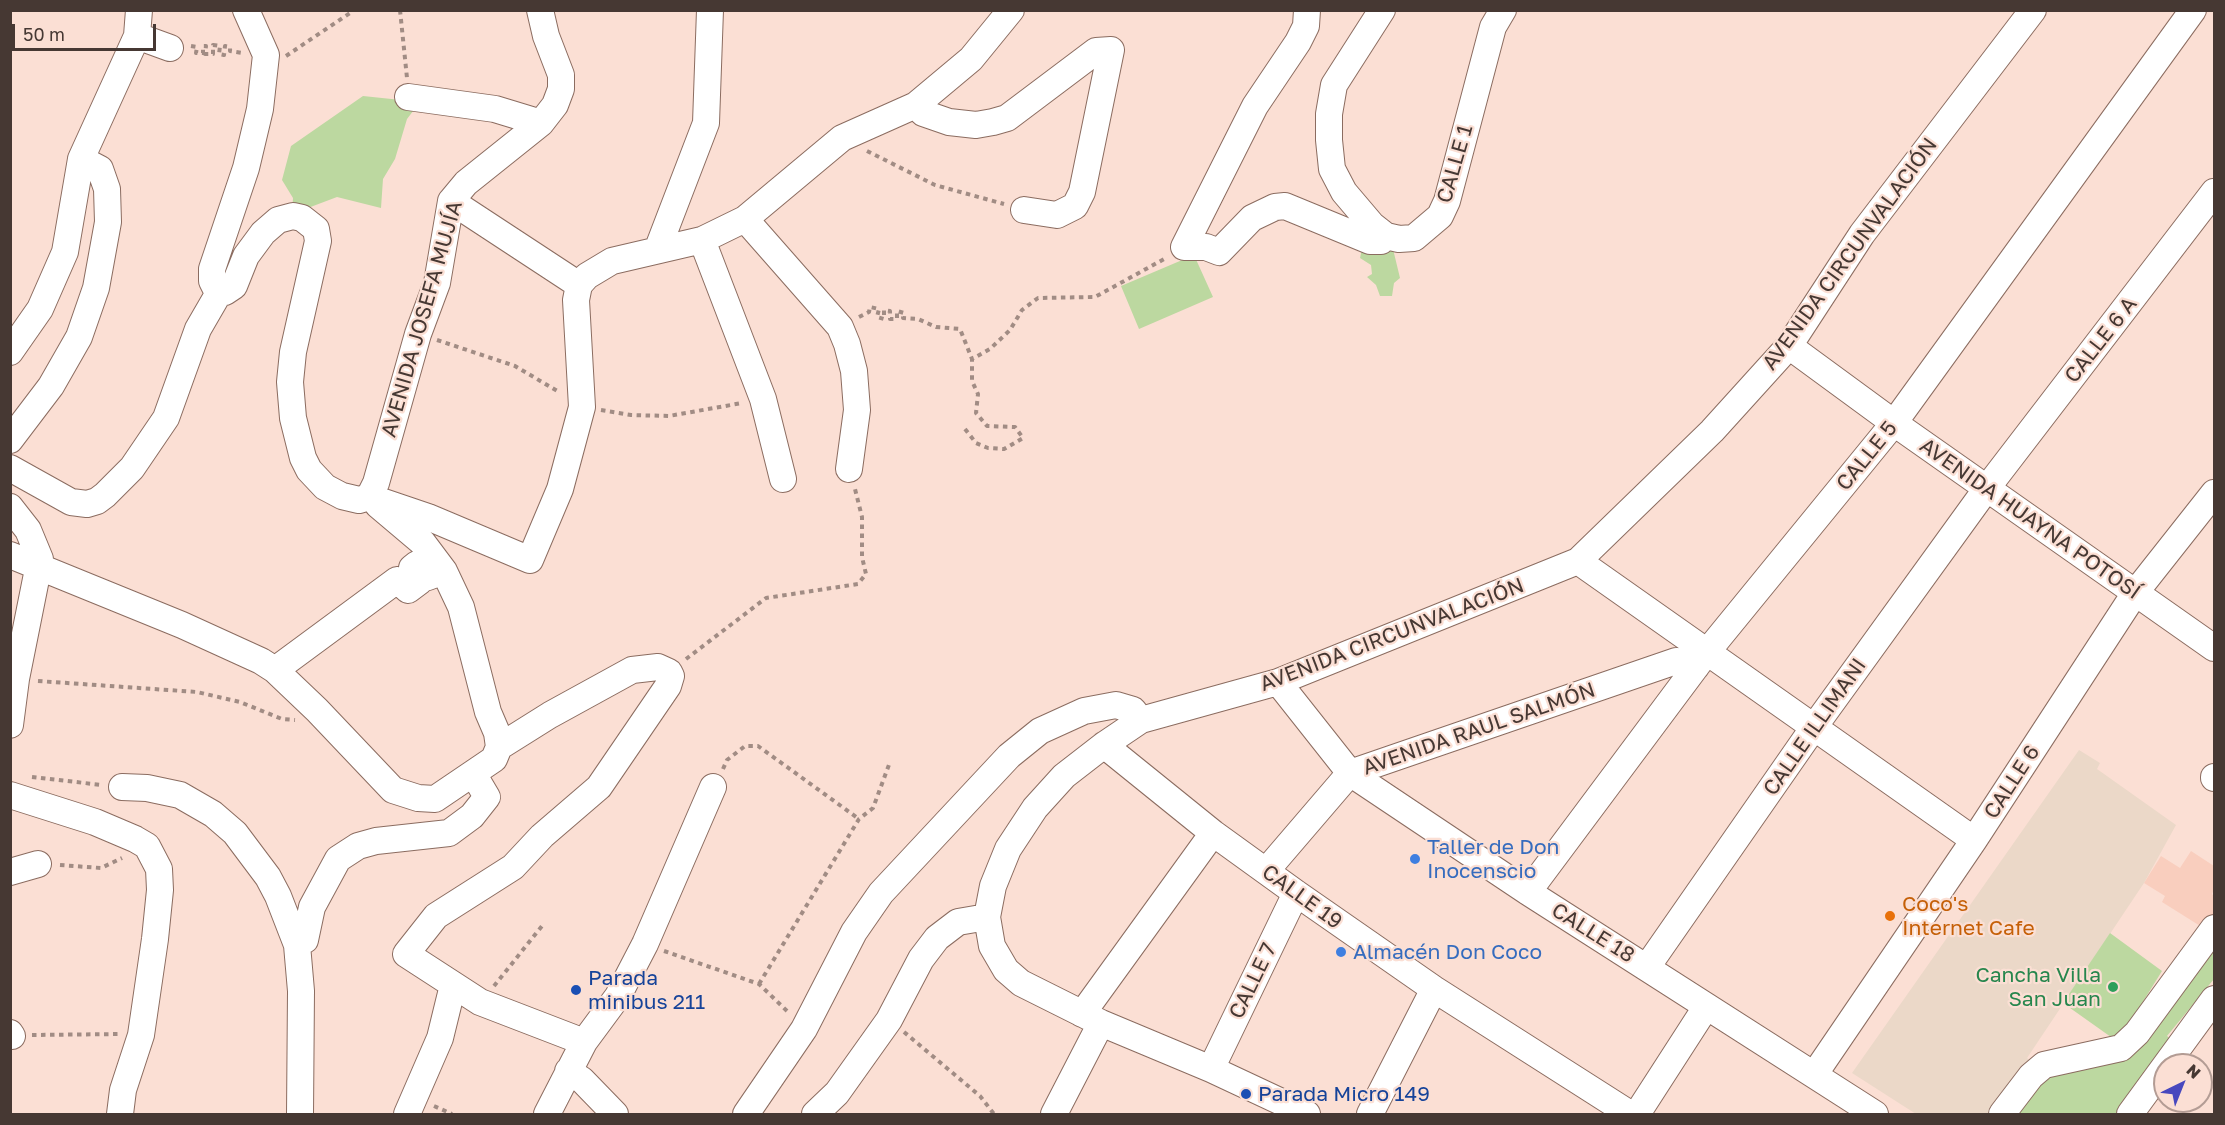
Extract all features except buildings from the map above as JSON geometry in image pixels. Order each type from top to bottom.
[{"type":"street","points":[[10,352],[40,309],[65,252],[81,159],[137,36],[139,10]]},
{"type":"street","points":[[246,10],[266,55],[260,109],[246,168],[212,269],[212,281],[220,291],[225,292],[234,286],[246,256],[263,233],[278,220],[293,216],[302,218],[316,230],[318,241],[293,352],[290,382],[293,418],[303,458],[325,487],[342,496],[359,501],[369,497],[428,517],[530,560],[560,489],[582,406],[576,300],[579,285],[592,272],[612,261],[658,248],[702,240],[745,219],[842,138],[916,105],[971,59],[1011,10]]},
{"type":"street","name":"AVENIDA JOSEFA MUJÍA","points":[[369,497],[376,483],[418,334],[437,283],[451,201],[466,183],[541,123],[555,105],[561,89],[561,75],[546,36],[540,10]]},
{"type":"street","points":[[658,248],[706,123],[710,10]]},
{"type":"street","points":[[1184,248],[1255,106],[1298,42],[1306,26],[1307,10]]},
{"type":"street","points":[[1382,10],[1334,85],[1329,114],[1332,169],[1344,192],[1358,211],[1386,236]]},
{"type":"street","name":"CALLE 1","points":[[1184,248],[1206,247],[1218,252],[1252,218],[1275,207],[1285,206],[1370,242],[1382,241],[1386,236],[1400,239],[1414,238],[1440,216],[1447,201],[1493,27],[1503,10]]},
{"type":"street","name":"AVENIDA CIRCUNVALACIÓN","points":[[1301,1113],[1211,1069],[1092,1019],[1021,983],[1006,970],[992,946],[987,917],[993,886],[1008,849],[1035,808],[1064,776],[1141,720],[1278,682],[1578,561],[1712,431],[1789,346],[1862,234],[2033,10]]},
{"type":"street","name":"CALLE 5","points":[[1528,892],[1702,659],[1894,423],[2193,10]]},
{"type":"street","points":[[137,36],[170,48]]},
{"type":"street","points":[[916,105],[923,112],[949,122],[976,125],[993,122],[1007,118],[1096,51],[1111,50],[1087,171],[1075,206],[1057,215],[1024,210]]},
{"type":"street","points":[[408,97],[495,109],[541,123]]},
{"type":"street","points":[[10,440],[51,386],[63,366],[79,337],[96,288],[108,222],[107,189],[100,169],[81,159]]},
{"type":"street","name":"CALLE 6 A","points":[[1987,488],[2214,192]]},
{"type":"street","points":[[451,201],[579,285]]},
{"type":"street","points":[[745,219],[840,327],[854,371],[857,410],[849,469]]},
{"type":"street","points":[[702,240],[763,399],[783,479]]},
{"type":"street","points":[[10,468],[71,502],[87,504],[105,495],[132,468],[166,418],[198,329],[220,291]]},
{"type":"street","name":"AVENIDA HUAYNA POTOSÍ","points":[[1789,346],[1894,423],[2214,648]]},
{"type":"street","name":"CALLE ILLIMANI","points":[[1647,967],[1814,727],[1987,488]]},
{"type":"street","name":"CALLE 6","points":[[1814,1075],[1974,840],[2135,593],[2214,493]]},
{"type":"street","points":[[369,497],[423,543],[444,571],[461,606],[500,747]]},
{"type":"street","points":[[10,507],[36,544],[40,559],[16,679],[10,725]]},
{"type":"street","points":[[10,555],[182,625],[275,670],[317,710],[393,790],[418,798],[435,799],[474,775],[494,759],[500,747],[550,715],[632,670],[658,667],[669,672],[671,680],[668,686],[600,787],[542,836],[513,867],[469,892],[436,916],[406,954],[480,1002],[584,1041]]},
{"type":"street","points":[[1578,561],[1702,659],[1814,727],[1974,840]]},
{"type":"street","points":[[275,670],[397,580],[408,590],[420,581],[412,568],[417,564],[428,577],[444,571]]},
{"type":"street","name":"AVENIDA RAUL SALMÓN","points":[[1266,871],[1350,773],[1676,662],[1702,659]]},
{"type":"street","name":"CALLE 18","points":[[1278,682],[1350,773],[1528,892],[1875,1114]]},
{"type":"street","points":[[746,1114],[804,1029],[854,932],[881,893],[1009,756],[1040,731],[1084,711],[1116,705],[1133,710],[1141,720]]},
{"type":"street","name":"CALLE 19","points":[[1104,745],[1213,833],[1296,893],[1434,989],[1630,1114]]},
{"type":"street","points":[[297,945],[304,940],[312,907],[338,859],[358,846],[376,841],[449,833],[472,816],[487,797],[474,775]]},
{"type":"street","points":[[16,786],[147,846],[159,869],[160,890],[141,1035],[123,1090],[120,1114]]},
{"type":"street","points":[[547,1114],[584,1041],[618,996],[645,944],[713,786]]},
{"type":"street","points":[[122,787],[147,788],[180,795],[213,814],[235,833],[268,877],[297,945],[301,992],[300,1114]]},
{"type":"street","points":[[1054,1114],[1092,1019],[1213,833]]},
{"type":"street","points":[[10,872],[38,864]]},
{"type":"street","name":"CALLE 7","points":[[1211,1069],[1296,893]]},
{"type":"street","points":[[816,1114],[837,1093],[889,1020],[921,959],[945,930],[958,922],[987,917]]},
{"type":"street","points":[[2002,1114],[2031,1076],[2044,1065],[2121,1048],[2137,1033],[2214,928]]},
{"type":"street","points":[[407,1114],[440,1038],[453,985]]},
{"type":"street","points":[[1370,1114],[1434,989]]},
{"type":"street","points":[[2130,1114],[2214,1001]]},
{"type":"street","points":[[1637,1114],[1706,1007]]},
{"type":"street","points":[[568,1071],[582,1080],[615,1114]]},
{"type":"path","points":[[400,10],[408,97]]},
{"type":"path","points":[[170,48],[170,43],[178,45],[178,50],[185,52],[185,45],[197,47],[196,53],[203,53],[203,46],[206,45],[205,54],[213,54],[213,45],[220,46],[219,54],[224,55],[225,46],[230,47],[230,51],[287,56],[350,14]]},
{"type":"path","points":[[842,138],[935,184],[1024,210]]},
{"type":"path","points":[[972,359],[990,349],[1010,330],[1022,310],[1038,298],[1095,297],[1184,248]]},
{"type":"path","points":[[840,327],[869,312],[870,307],[879,309],[877,317],[884,319],[884,309],[890,310],[890,319],[897,319],[897,311],[904,313],[903,318],[918,319],[936,327],[960,329],[972,359],[972,381],[978,394],[976,413],[987,426],[1015,427],[1023,438],[1004,449],[988,448],[976,443],[965,429]]},
{"type":"path","points":[[669,672],[766,598],[858,584],[866,574],[862,557],[862,517],[849,469]]},
{"type":"path","points":[[16,679],[197,692],[240,702],[282,719],[303,721],[317,710]]},
{"type":"path","points":[[713,786],[727,760],[751,745],[758,746],[859,819]]},
{"type":"path","points":[[759,984],[859,819],[873,808],[890,762]]},
{"type":"path","points":[[16,786],[122,787]]},
{"type":"path","points":[[38,864],[101,868],[147,846]]},
{"type":"path","points":[[480,1002],[542,926]]},
{"type":"path","points":[[645,944],[759,984],[804,1029]]},
{"type":"path","points":[[889,1020],[980,1096],[994,1114]]},
{"type":"path","points":[[11,1034],[100,1032],[141,1035]]},
{"type":"shaded area","points":[[2079,750],[2100,763],[2097,769],[2176,825],[2144,883],[2027,1058],[2031,1061],[1993,1114],[1916,1114],[1852,1073]]},
{"type":"shaded area","points":[[2191,851],[2214,866],[2212,894],[2214,914],[2205,929],[2162,902],[2165,896],[2144,883],[2161,856],[2180,868]]},
{"type":"green space","points":[[363,96],[420,102],[407,119],[395,159],[383,179],[381,208],[337,197],[292,214],[293,198],[282,180],[291,146]]},
{"type":"green space","points":[[1362,249],[1393,249],[1400,278],[1394,283],[1392,296],[1380,296],[1376,285],[1367,277],[1372,274],[1371,265],[1360,258]]},
{"type":"green space","points":[[1194,255],[1213,297],[1139,329],[1121,286]]},
{"type":"green space","name":"Cancha Villa San Juan","points":[[2110,933],[2162,971],[2118,1042],[2063,1003]]},
{"type":"green space","points":[[2214,943],[2214,979],[2167,1036],[2173,1041],[2164,1053],[2153,1053],[2153,1068],[2118,1114],[2011,1114],[2036,1075],[2115,1055]]},
{"type":"place","name":"Taller de Don Inocenscio","points":[[1415,859]]},
{"type":"place","name":"Coco's Internet Cafe","points":[[1890,916]]},
{"type":"place","name":"Almacén Don Coco","points":[[1341,952]]},
{"type":"place","name":"Cancha Villa San Juan","points":[[2113,987]]},
{"type":"place","name":"Parada minibus 211","points":[[576,990]]},
{"type":"place","name":"Parada Micro 149","points":[[1246,1094]]}]
